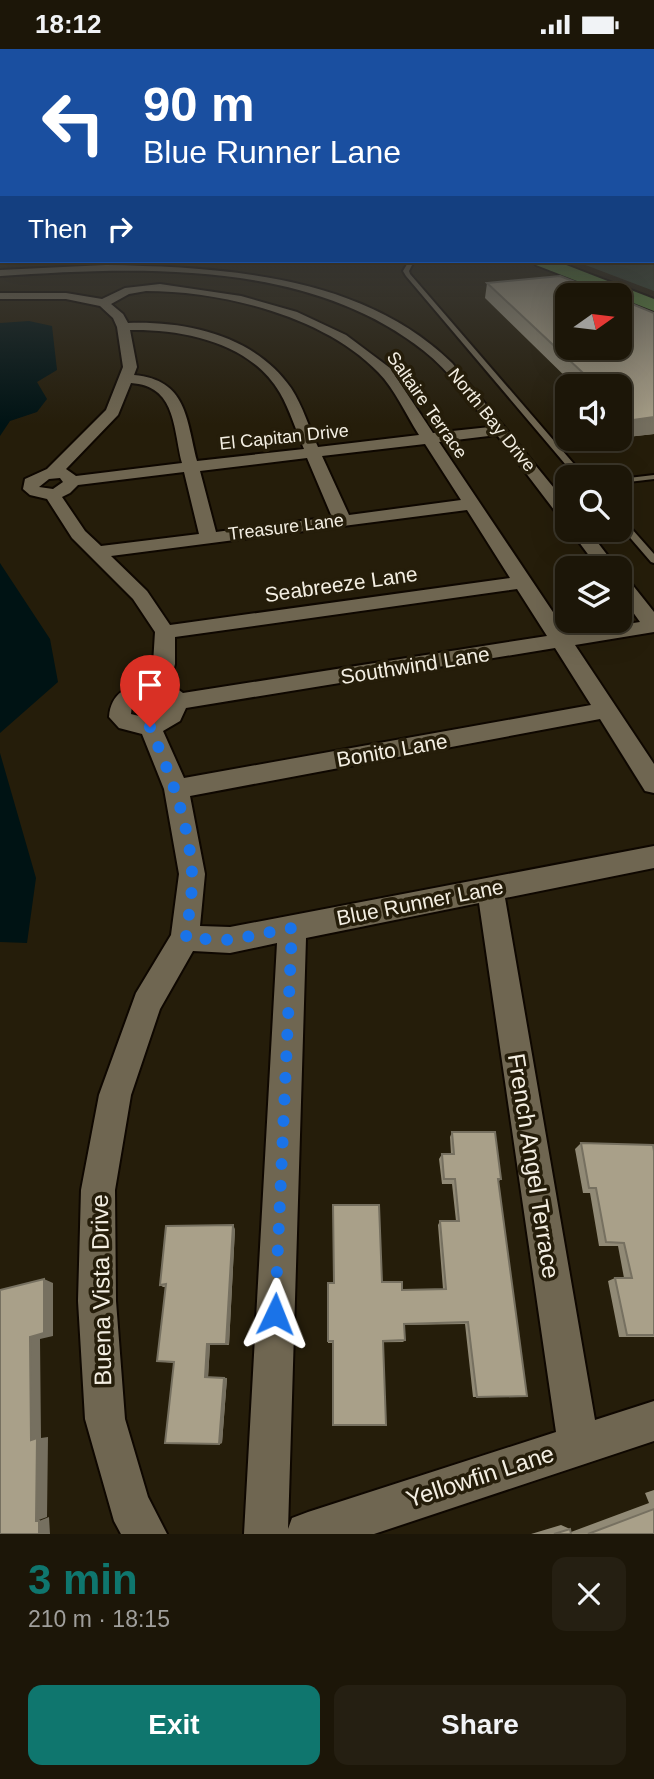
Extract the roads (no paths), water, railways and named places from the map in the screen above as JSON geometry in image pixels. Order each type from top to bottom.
[{"type":"main road","points":[[601,286],[654,305]]},
{"type":"main road","points":[[632,310],[654,319]]},
{"type":"street","name":"North Bay Drive","points":[[288,286],[331,298],[398,327],[427,346],[455,371],[555,500]]},
{"type":"street","name":"Saltaire Terrace","points":[[104,303],[135,288],[171,289],[250,302],[312,322],[361,348],[385,371],[654,784]]},
{"type":"street","points":[[0,296],[66,296],[104,303],[119,317],[123,327],[130,367],[113,412],[52,473]]},
{"type":"street","points":[[123,327],[144,325],[200,335],[249,355],[270,371],[286,391],[342,519]]},
{"type":"street","points":[[125,379],[149,380],[163,385],[170,392],[208,536]]},
{"type":"street","name":"El Capitan Drive","points":[[72,481],[501,430]]},
{"type":"street","points":[[52,473],[68,475],[72,481],[64,490],[52,494],[34,492],[30,485],[39,476],[52,473]]},
{"type":"street","points":[[52,494],[78,534],[140,595],[165,632],[164,664],[158,688]]},
{"type":"street","name":"Treasure Lane","points":[[99,552],[472,504]]},
{"type":"street","points":[[588,542],[599,556]]},
{"type":"street","name":"Seabreeze Lane","points":[[165,632],[523,582]]},
{"type":"street","points":[[632,598],[654,627]]},
{"type":"street","name":"Southwind Lane","points":[[176,702],[654,627]]},
{"type":"street","points":[[158,688],[170,693],[176,702],[172,715],[150,727],[132,726],[121,717],[119,710],[132,693],[158,688]]},
{"type":"street","name":"Bonito Lane","points":[[177,789],[607,711]]},
{"type":"street","name":"Buena Vista Drive","points":[[145,1534],[130,1506],[105,1419],[97,1301],[98,1190],[119,1082],[147,1003],[186,938],[192,874],[177,789],[150,727]]},
{"type":"street","name":"Blue Runner Lane","points":[[186,938],[230,940],[654,857]]},
{"type":"street","name":"French Angel Terrace","points":[[490,888],[578,1444]]},
{"type":"street","points":[[266,1534],[292,928]]},
{"type":"street","name":"Yellowfin Lane","points":[[308,1534],[654,1421]]},
{"type":"lane","points":[[418,286],[571,465]]},
{"type":"lane","points":[[632,480],[654,477]]},
{"type":"lane","points":[[632,535],[654,560]]}]
